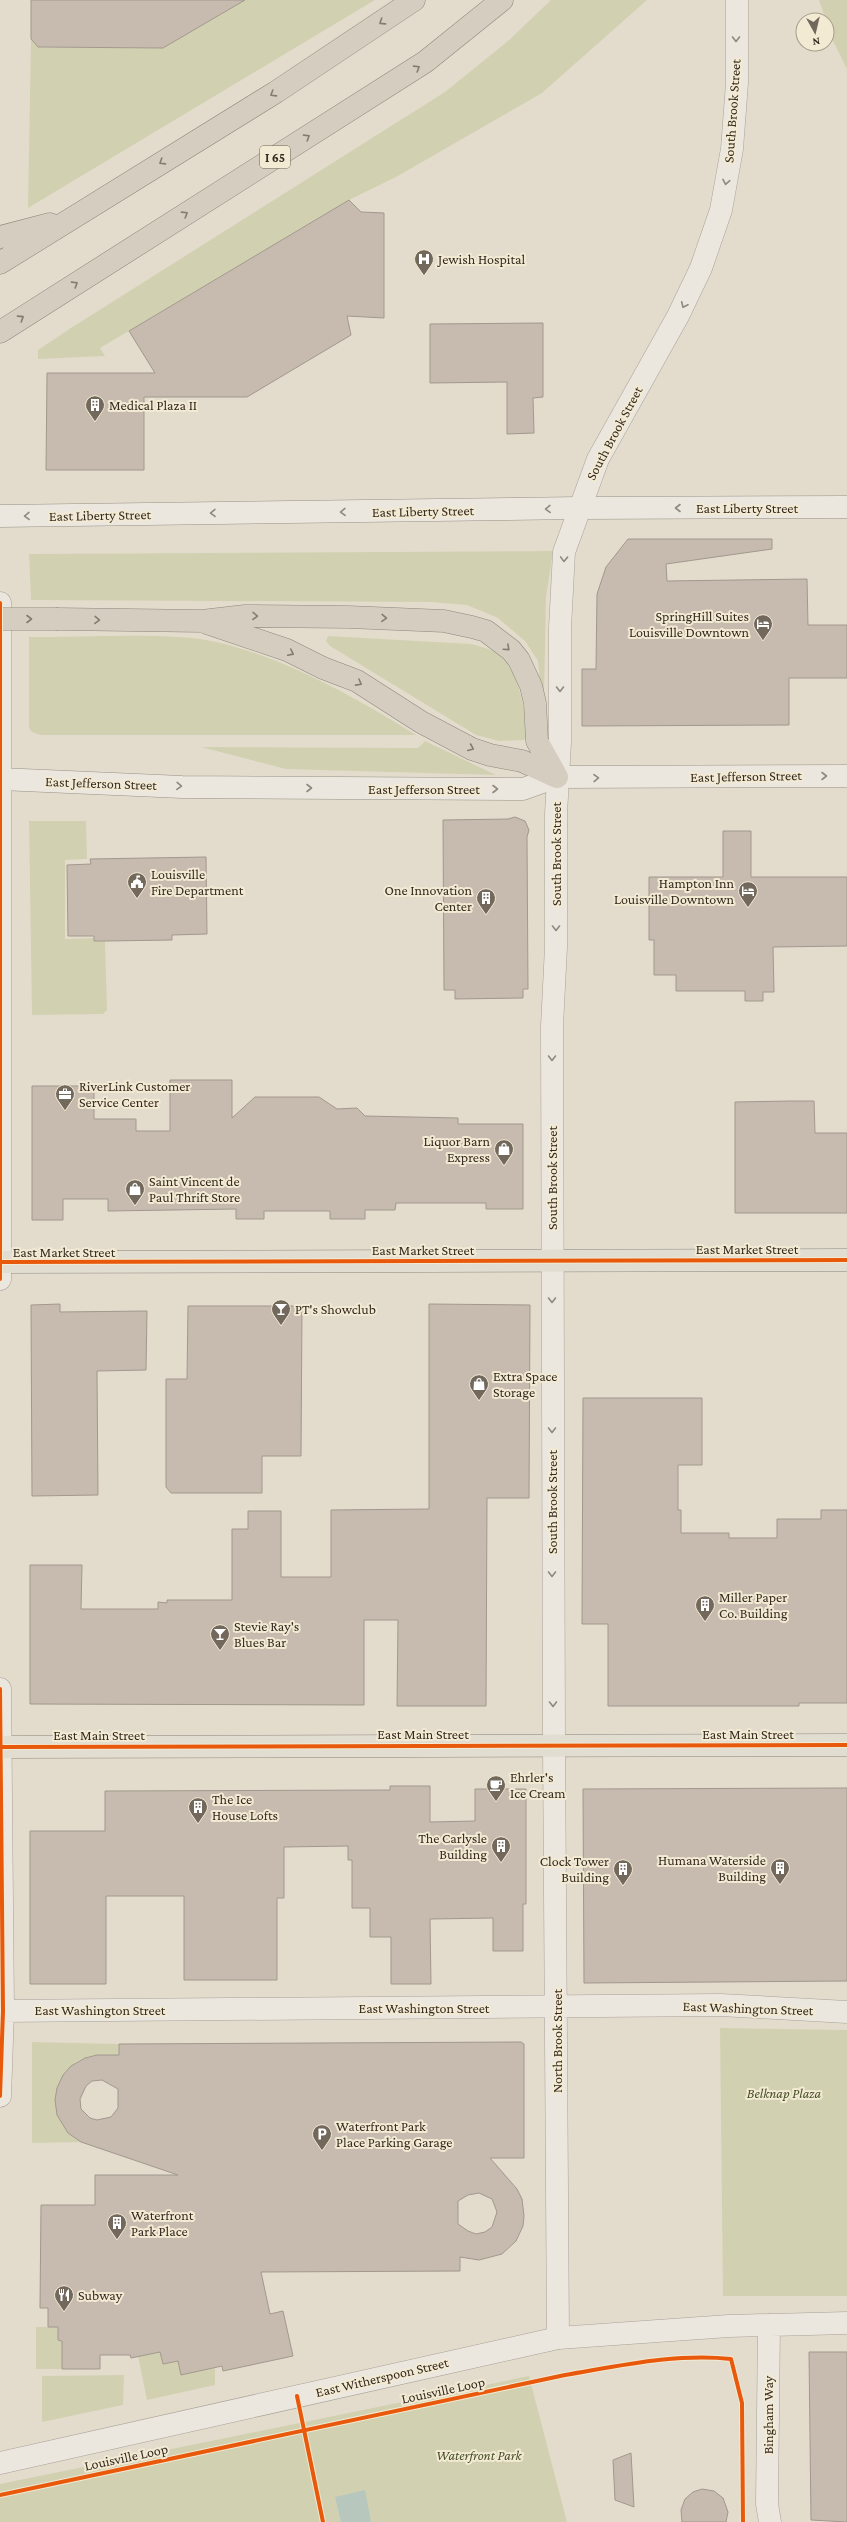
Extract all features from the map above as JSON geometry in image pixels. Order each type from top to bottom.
[{"type":"highway","points":[[0,263],[29,238],[70,218],[276,92],[414,0]]},
{"type":"highway","name":"I 65","points":[[0,332],[425,62],[502,0]]},
{"type":"highway","points":[[0,237],[29,238]]},
{"type":"highway","points":[[0,619],[202,621],[245,616],[349,617],[444,621],[486,631],[511,650],[524,670],[535,703],[537,741],[558,777]]},
{"type":"highway","points":[[202,621],[287,650],[323,668],[357,682],[421,722],[472,749],[490,755],[522,761],[558,777]]},
{"type":"main road","name":"East Market Street","points":[[0,1268],[552,1261],[847,1260]]},
{"type":"main road","name":"East Main Street","points":[[0,1747],[847,1745]]},
{"type":"street","name":"South Brook Street","points":[[554,1745],[552,1026],[556,946],[558,777],[564,552],[578,508],[598,459],[685,302],[701,268],[720,210],[732,150],[737,83],[737,0]]},
{"type":"street","name":"East Liberty Street","points":[[0,516],[578,508],[847,508]]},
{"type":"street","points":[[0,603],[0,1268]]},
{"type":"street","name":"East Jefferson Street","points":[[0,779],[182,787],[523,789],[558,777],[847,776]]},
{"type":"street","points":[[0,1689],[2,2011],[0,2096]]},
{"type":"street","name":"North Brook Street","points":[[554,1745],[558,2338]]},
{"type":"street","name":"East Washington Street","points":[[2,2011],[721,2005],[847,2012]]},
{"type":"street","name":"East Witherspoon Street","points":[[0,2463],[558,2338],[621,2332],[847,2323]]},
{"type":"street","name":"Bingham Way","points":[[766,2516],[769,2325]]},
{"type":"green space","points":[[245,0],[375,0],[28,208],[31,39],[38,47],[45,48],[163,48]]},
{"type":"green space","points":[[551,0],[647,0],[542,93],[396,177],[349,200],[100,348],[105,356],[38,359],[38,350],[71,328],[445,92],[508,41]]},
{"type":"green space","points":[[819,0],[847,0],[847,69],[835,45],[835,12],[823,12]]},
{"type":"green space","points":[[553,551],[546,597],[544,696],[541,695],[538,661],[525,641],[498,618],[467,605],[430,602],[31,600],[29,554]]},
{"type":"green space","points":[[161,636],[210,641],[240,648],[272,659],[334,687],[416,735],[40,735],[32,732],[29,728],[29,637]]},
{"type":"green space","points":[[328,636],[471,644],[493,651],[509,666],[514,676],[522,699],[529,733],[524,740],[499,741],[476,735],[330,646],[326,641]]},
{"type":"green space","points":[[425,741],[496,775],[286,769],[201,747],[418,748]]},
{"type":"green space","points":[[29,821],[86,821],[87,859],[65,860],[65,939],[94,938],[94,941],[105,941],[107,1010],[103,1014],[32,1015]]},
{"type":"green space","name":"Belknap Plaza","points":[[720,2028],[847,2030],[847,2296],[723,2296]]},
{"type":"green space","points":[[32,2042],[119,2044],[119,2060],[102,2055],[86,2057],[72,2065],[62,2077],[57,2093],[57,2109],[65,2126],[81,2142],[32,2143]]},
{"type":"green space","points":[[36,2327],[58,2327],[58,2340],[62,2341],[62,2369],[36,2369]]},
{"type":"green space","points":[[160,2352],[163,2364],[178,2361],[181,2375],[215,2368],[215,2385],[147,2400],[138,2356]]},
{"type":"green space","points":[[124,2375],[123,2405],[42,2422],[42,2376]]},
{"type":"green space","name":"Waterfront Park","points":[[529,2376],[567,2522],[0,2522],[0,2484]]},
{"type":"shaded area","points":[[365,2490],[371,2522],[341,2522],[335,2497]]},
{"type":"building","points":[[31,0],[245,0],[163,48],[38,47],[31,39]]},
{"type":"building","points":[[349,200],[361,212],[384,213],[384,318],[347,316],[351,335],[247,397],[144,397],[144,470],[46,470],[47,373],[155,373],[129,331]]},
{"type":"building","points":[[543,323],[543,397],[533,398],[534,433],[507,434],[507,382],[430,383],[430,324]]},
{"type":"building","points":[[628,539],[772,539],[772,549],[666,564],[667,581],[807,579],[808,625],[847,625],[847,678],[789,678],[789,725],[582,726],[582,669],[596,669],[597,594],[606,567]]},
{"type":"building","name":"One Innovation Center","points":[[515,817],[525,821],[529,830],[527,837],[528,989],[523,989],[523,998],[455,999],[455,990],[444,990],[443,820],[508,819]]},
{"type":"building","name":"Hampton Inn Louisville Downtown","points":[[723,831],[751,831],[751,877],[847,877],[847,946],[773,947],[774,992],[763,992],[763,1001],[745,1001],[745,991],[676,991],[676,975],[654,975],[654,940],[649,940],[649,877],[723,877]]},
{"type":"building","name":"Louisville Fire Department","points":[[206,857],[207,934],[172,935],[172,940],[105,941],[94,941],[94,936],[68,936],[67,865],[91,864],[90,859]]},
{"type":"building","points":[[170,1080],[232,1080],[232,1118],[255,1097],[319,1097],[337,1109],[357,1108],[365,1116],[458,1118],[458,1124],[523,1124],[523,1209],[486,1209],[486,1203],[396,1203],[395,1210],[365,1210],[365,1219],[330,1219],[330,1211],[264,1211],[264,1219],[236,1219],[236,1209],[108,1211],[108,1199],[63,1199],[63,1220],[32,1220],[32,1086],[94,1086],[94,1119],[136,1119],[136,1131],[170,1131]]},
{"type":"building","points":[[814,1101],[815,1133],[847,1133],[847,1213],[735,1213],[735,1102]]},
{"type":"building","points":[[60,1304],[60,1312],[147,1311],[146,1370],[97,1371],[98,1495],[32,1496],[31,1305]]},
{"type":"building","points":[[429,1304],[530,1305],[529,1498],[487,1498],[486,1706],[397,1706],[398,1620],[364,1620],[364,1705],[30,1704],[30,1565],[82,1565],[81,1609],[158,1609],[158,1602],[167,1603],[167,1600],[232,1600],[232,1529],[248,1529],[248,1511],[281,1511],[281,1577],[331,1577],[331,1510],[429,1509]]},
{"type":"building","points":[[188,1306],[302,1306],[301,1456],[262,1456],[262,1493],[171,1493],[166,1487],[166,1379],[187,1379]]},
{"type":"building","points":[[583,1398],[702,1398],[702,1465],[678,1465],[678,1510],[681,1510],[681,1533],[729,1533],[729,1538],[777,1538],[777,1519],[821,1519],[821,1510],[847,1510],[847,1703],[799,1703],[799,1706],[608,1706],[608,1624],[582,1624]]},
{"type":"building","points":[[390,1786],[430,1786],[430,1822],[475,1821],[475,1789],[526,1789],[526,1904],[523,1904],[523,1951],[493,1951],[493,1918],[430,1919],[431,1984],[391,1984],[391,1937],[370,1937],[370,1908],[352,1908],[352,1860],[348,1860],[348,1846],[284,1847],[284,1898],[277,1898],[277,1980],[184,1980],[184,1896],[106,1896],[106,1984],[30,1984],[30,1831],[105,1831],[105,1791],[390,1790]]},
{"type":"building","points":[[847,1788],[847,1981],[584,1983],[583,1789]]},
{"type":"building","name":"Waterfront Park Place Parking Garage","points":[[521,2042],[524,2044],[524,2158],[490,2158],[517,2189],[522,2199],[524,2216],[523,2226],[516,2241],[502,2254],[479,2260],[460,2257],[460,2271],[261,2272],[270,2314],[283,2311],[293,2356],[223,2371],[222,2366],[181,2375],[178,2361],[163,2364],[160,2352],[131,2358],[130,2355],[100,2355],[100,2369],[62,2369],[62,2341],[58,2340],[58,2327],[48,2327],[48,2308],[40,2308],[41,2205],[95,2205],[95,2175],[178,2175],[81,2142],[68,2133],[57,2115],[55,2100],[57,2088],[63,2075],[71,2066],[85,2058],[97,2055],[119,2055],[119,2044]],"holes":[[[102,2080],[118,2089],[118,2108],[111,2117],[97,2120],[90,2118],[81,2109],[80,2099],[86,2086],[92,2081]],[[479,2193],[492,2199],[497,2212],[492,2227],[485,2232],[476,2234],[468,2231],[458,2224],[458,2201],[468,2195]]]},
{"type":"building","points":[[809,2352],[847,2352],[847,2522],[811,2520]]},
{"type":"building","points":[[631,2453],[634,2507],[615,2500],[613,2460]]},
{"type":"building","points":[[702,2489],[714,2491],[723,2498],[728,2512],[726,2522],[682,2522],[681,2510],[685,2499],[693,2492]]},
{"type":"cycle path","points":[[0,603],[0,1279]]},
{"type":"cycle path","points":[[0,1262],[847,1260]]},
{"type":"cycle path","points":[[0,1689],[3,2011],[0,2096]]},
{"type":"cycle path","points":[[0,1747],[847,1745]]},
{"type":"cycle path","name":"Louisville Loop","points":[[0,2495],[565,2375],[648,2361],[710,2358],[731,2359],[742,2403],[743,2522]]},
{"type":"cycle path","points":[[297,2396],[323,2522]]},
{"type":"place","name":"Jewish Hospital","points":[[424,276]]},
{"type":"place","name":"Medical Plaza II","points":[[95,422]]},
{"type":"place","name":"SpringHill Suites Louisville Downtown","points":[[763,641]]},
{"type":"place","name":"Louisville Fire Department","points":[[137,899]]},
{"type":"place","name":"Hampton Inn Louisville Downtown","points":[[748,908]]},
{"type":"place","name":"One Innovation Center","points":[[486,915]]},
{"type":"place","name":"RiverLink Customer Service Center","points":[[65,1111]]},
{"type":"place","name":"Liquor Barn Express","points":[[504,1166]]},
{"type":"place","name":"Saint Vincent de Paul Thrift Store","points":[[135,1206]]},
{"type":"place","name":"PT's Showclub","points":[[281,1326]]},
{"type":"place","name":"Extra Space Storage","points":[[479,1401]]},
{"type":"place","name":"Miller Paper Co. Building","points":[[705,1622]]},
{"type":"place","name":"Stevie Ray's Blues Bar","points":[[220,1651]]},
{"type":"place","name":"Ehrler's Ice Cream","points":[[496,1802]]},
{"type":"place","name":"The Ice House Lofts","points":[[198,1824]]},
{"type":"place","name":"The Carlysle Building","points":[[501,1863]]},
{"type":"place","name":"Humana Waterside Building","points":[[780,1885]]},
{"type":"place","name":"Clock Tower Building","points":[[623,1886]]},
{"type":"place","name":"Waterfront Park Place Parking Garage","points":[[322,2151]]},
{"type":"place","name":"Waterfront Park Place","points":[[117,2240]]},
{"type":"place","name":"Subway","points":[[64,2312]]}]
